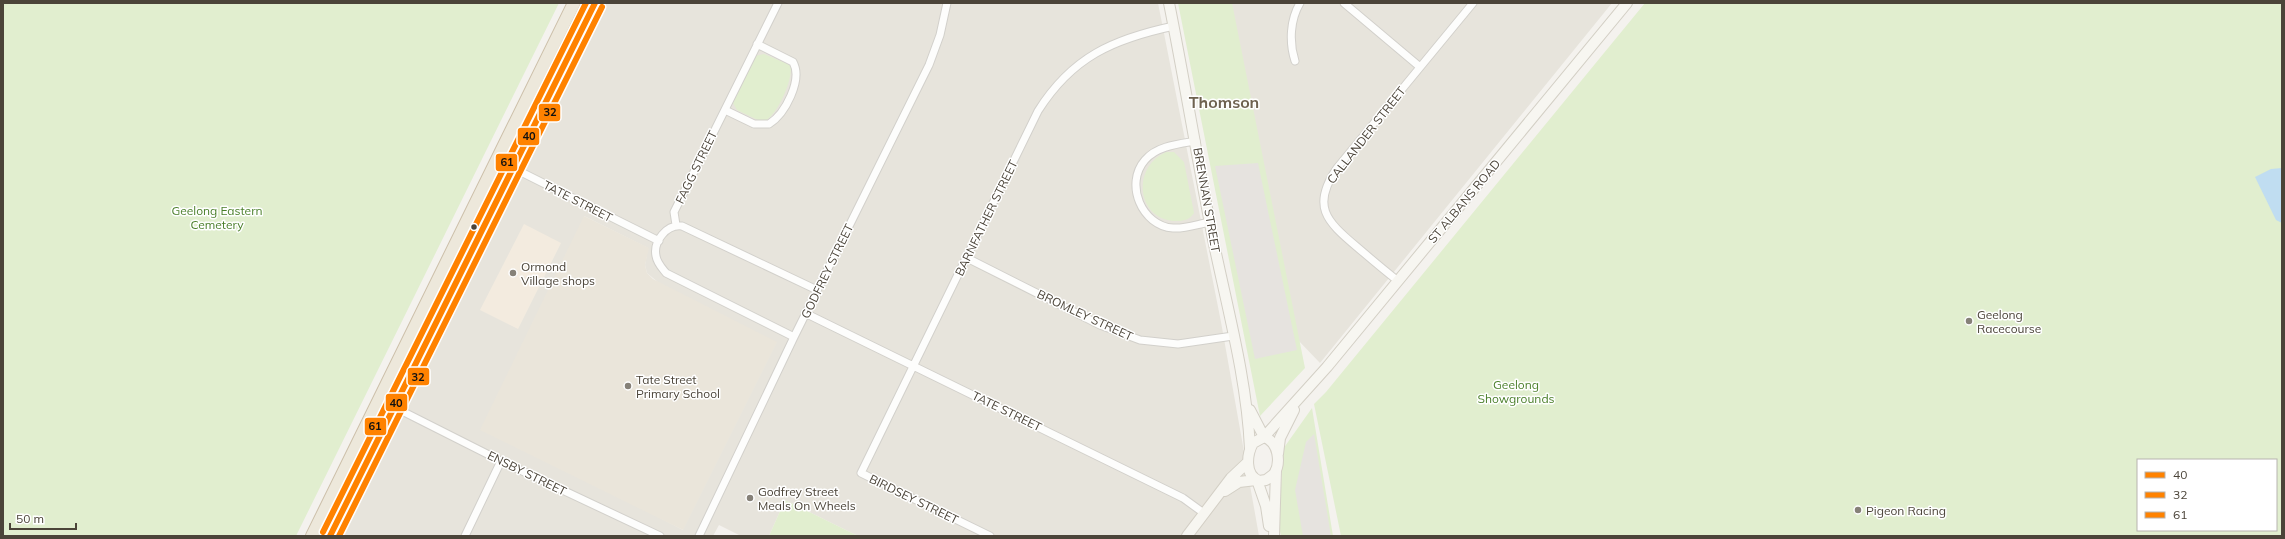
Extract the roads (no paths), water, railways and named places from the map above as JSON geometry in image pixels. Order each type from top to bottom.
[{"type":"highway","points":[[312,536],[574,3]]},
{"type":"highway","points":[[330,536],[595,3]]},
{"type":"street","name":"FAGG STREET","points":[[676,225],[674,212],[778,3]]},
{"type":"street","name":"GODFREY STREET","points":[[699,536],[805,314],[929,65],[940,35],[947,3]]},
{"type":"street","name":"BRENNAN STREET","points":[[1169,3],[1210,222],[1245,397],[1250,449]]},
{"type":"street","points":[[1295,61],[1291,43],[1291,30],[1300,3]]},
{"type":"street","points":[[1344,3],[1420,67]]},
{"type":"street","name":"CALLANDER STREET","points":[[1398,281],[1332,226],[1324,210],[1323,201],[1328,182],[1337,168],[1474,3]]},
{"type":"street","name":"ST ALBANS ROAD","points":[[1264,437],[1299,399],[1398,281],[1627,3]]},
{"type":"street","name":"BARNFATHER STREET","points":[[861,473],[1038,111],[1051,91],[1068,72],[1099,50],[1130,37],[1174,26]]},
{"type":"street","points":[[725,110],[754,124],[769,124],[779,116],[791,94],[797,76],[794,62],[758,44]]},
{"type":"street","points":[[1196,141],[1167,146],[1144,160],[1136,181],[1137,199],[1147,215],[1162,226],[1173,228],[1186,227],[1210,222]]},
{"type":"street","name":"TATE STREET","points":[[497,160],[659,241]]},
{"type":"street","points":[[794,337],[666,273],[660,266],[656,256],[659,241],[664,233],[676,225],[682,226],[817,290]]},
{"type":"street","name":"BROMLEY STREET","points":[[967,258],[1100,325],[1140,340],[1178,344],[1233,336]]},
{"type":"street","name":"TATE STREET","points":[[805,314],[914,365],[1183,498],[1205,514]]},
{"type":"street","name":"BRENNAN STREET","points":[[1245,397],[1264,437]]},
{"type":"street","name":"ST ALBANS ROAD","points":[[1277,461],[1280,438],[1299,399]]},
{"type":"street","name":"ENSBY STREET","points":[[394,407],[501,461],[660,536]]},
{"type":"street","points":[[1264,437],[1273,443],[1277,461],[1273,536],[1266,506],[1256,480],[1250,472],[1248,462],[1250,449],[1255,441],[1264,437]]},
{"type":"street","points":[[464,536],[501,461]]},
{"type":"street","points":[[1218,498],[1237,483],[1256,480],[1263,481],[1272,476],[1277,461]]},
{"type":"street","points":[[1187,536],[1218,498],[1231,478],[1248,462]]},
{"type":"street","name":"BIRDSEY STREET","points":[[861,473],[990,536]]},
{"type":"water","points":[[2282,168],[2282,223],[2276,220],[2255,177],[2271,169]]},
{"type":"place","name":"Ormond Village shops","points":[[513,273]]},
{"type":"place","name":"Geelong Racecourse","points":[[1969,321]]},
{"type":"place","name":"Tate Street Primary School","points":[[628,386]]},
{"type":"place","name":"Godfrey Street Meals On Wheels","points":[[750,498]]},
{"type":"place","name":"Pigeon Racing","points":[[1858,510]]},
{"type":"district","name":"Thomson","points":[[1224,102]]},
{"type":"park label","name":"Geelong Eastern Cemetery","points":[[217,217]]},
{"type":"park label","name":"Geelong Showgrounds","points":[[1516,391]]}]
